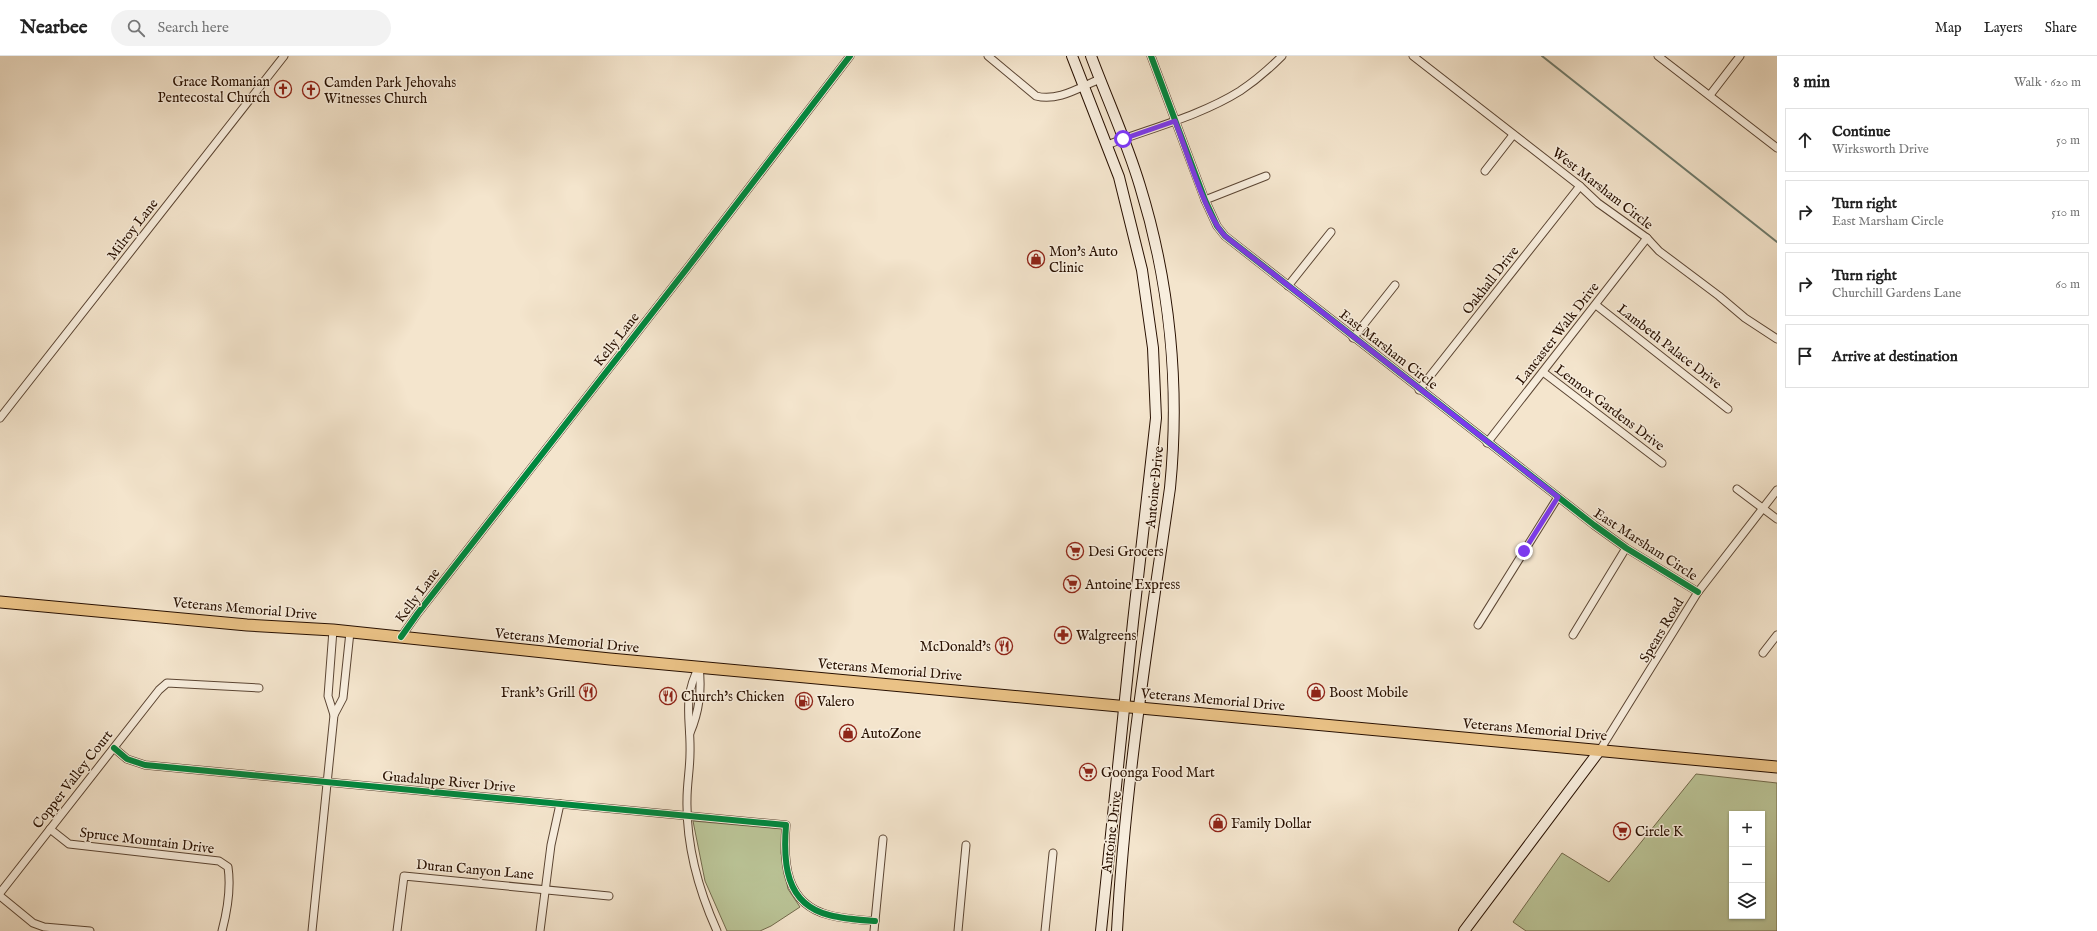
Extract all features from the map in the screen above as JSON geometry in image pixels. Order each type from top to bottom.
[{"type":"main road","name":"Antoine Drive","points":[[1072,56],[1119,177],[1142,270],[1153,348],[1156,418],[1124,705],[1101,931]]},
{"type":"main road","name":"Antoine Drive","points":[[1091,56],[1140,185],[1153,234],[1169,322],[1174,390],[1173,454],[1170,488],[1140,707],[1122,857],[1116,931]]},
{"type":"main road","name":"Veterans Memorial Drive","points":[[0,602],[240,624],[333,630],[699,667],[1124,705],[1777,767]]},
{"type":"main road","name":"Spears Road","points":[[1464,931],[1600,750]]},
{"type":"main road","points":[[1109,855],[1122,857]]},
{"type":"street","name":"Milroy Lane","points":[[0,418],[284,56]]},
{"type":"street","name":"Kelly Lane","points":[[401,637],[418,613],[694,260],[850,56]]},
{"type":"street","points":[[988,56],[1036,96],[1053,98],[1100,79]]},
{"type":"street","name":"East Marsham Circle","points":[[1151,56],[1205,200],[1220,232],[1419,390],[1558,497],[1626,548],[1698,592]]},
{"type":"street","points":[[1107,145],[1175,121],[1240,91],[1282,56]]},
{"type":"street","name":"West Marsham Circle","points":[[1413,56],[1580,186],[1598,203],[1647,238],[1659,251],[1714,291],[1745,318],[1777,339]]},
{"type":"street","points":[[1658,56],[1777,147]]},
{"type":"street","points":[[1710,95],[1740,56]]},
{"type":"street","points":[[1485,170],[1513,135]]},
{"type":"street","points":[[1205,200],[1266,176]]},
{"type":"street","name":"Oakhall Drive","points":[[1419,390],[1580,186]]},
{"type":"street","points":[[1288,286],[1331,232]]},
{"type":"street","name":"Lancaster Walk Drive","points":[[1487,443],[1647,238]]},
{"type":"street","points":[[1353,338],[1396,285]]},
{"type":"street","name":"Lambeth Palace Drive","points":[[1596,304],[1728,409]]},
{"type":"street","name":"Lennox Gardens Drive","points":[[1543,372],[1662,463]]},
{"type":"street","points":[[1737,489],[1777,519]]},
{"type":"street","name":"Spears Road","points":[[1600,750],[1698,592],[1777,490]]},
{"type":"street","points":[[1478,625],[1558,497]]},
{"type":"street","points":[[1573,635],[1626,548]]},
{"type":"street","points":[[333,630],[328,696],[334,715]]},
{"type":"street","points":[[312,931],[326,781],[334,715],[343,698],[350,632]]},
{"type":"street","points":[[1764,653],[1777,634]]},
{"type":"street","points":[[690,733],[696,719],[700,698],[701,681],[699,667]]},
{"type":"street","points":[[699,667],[692,679],[688,697],[687,719],[690,733],[687,816],[690,848],[698,883],[717,931]]},
{"type":"street","name":"Copper Valley Court","points":[[0,893],[167,683],[259,688]]},
{"type":"street","name":"Guadalupe River Drive","points":[[114,748],[127,759],[138,764],[786,825],[785,866],[793,887],[805,902],[816,910],[829,915],[875,921]]},
{"type":"street","points":[[540,931],[550,846],[560,804]]},
{"type":"street","name":"Spruce Mountain Drive","points":[[50,829],[62,840],[74,845],[218,861],[228,867],[229,877],[225,919],[222,931]]},
{"type":"street","points":[[874,931],[883,839]]},
{"type":"street","points":[[958,931],[966,845]]},
{"type":"street","points":[[1045,931],[1053,853]]},
{"type":"street","name":"Duran Canyon Lane","points":[[398,931],[404,876],[609,896]]},
{"type":"street","points":[[0,896],[33,923],[44,927],[90,931]]},
{"type":"green space","points":[[1696,774],[1777,783],[1777,931],[1526,931],[1513,922],[1562,853],[1609,882]]},
{"type":"green space","points":[[693,821],[782,829],[781,853],[788,889],[800,907],[771,926],[760,931],[727,931],[705,881]]},
{"type":"waterway","points":[[1542,56],[1777,242]]},
{"type":"cycle path","points":[[401,637],[418,613],[689,266],[850,56]]},
{"type":"cycle path","points":[[1151,56],[1205,200],[1217,226],[1225,236],[1594,525],[1626,548],[1698,592]]},
{"type":"cycle path","points":[[114,748],[127,759],[145,765],[786,825],[785,853],[787,867],[790,880],[795,891],[803,902],[814,909],[829,915],[875,921]]},
{"type":"place","name":"Grace Romanian Pentecostal Church","points":[[283,89]]},
{"type":"place","name":"Camden Park Jehovahs Witnesses Church","points":[[311,90]]},
{"type":"place","name":"Mon's Auto Clinic","points":[[1036,259]]},
{"type":"place","name":"Desi Grocers","points":[[1075,551]]},
{"type":"place","name":"Antoine Express","points":[[1072,584]]},
{"type":"place","name":"Walgreens","points":[[1063,635]]},
{"type":"place","name":"McDonald's","points":[[1004,646]]},
{"type":"place","name":"Frank's Grill","points":[[588,692]]},
{"type":"place","name":"Boost Mobile","points":[[1316,692]]},
{"type":"place","name":"Church's Chicken","points":[[668,696]]},
{"type":"place","name":"Valero","points":[[804,701]]},
{"type":"place","name":"AutoZone","points":[[848,733]]},
{"type":"place","name":"Goonga Food Mart","points":[[1088,772]]},
{"type":"place","name":"Family Dollar","points":[[1218,823]]},
{"type":"place","name":"Circle K","points":[[1622,831]]},
{"type":"route","points":[[1123,139],[1175,121],[1205,200],[1220,232],[1238,248],[1419,390],[1558,497],[1524,551]]}]
